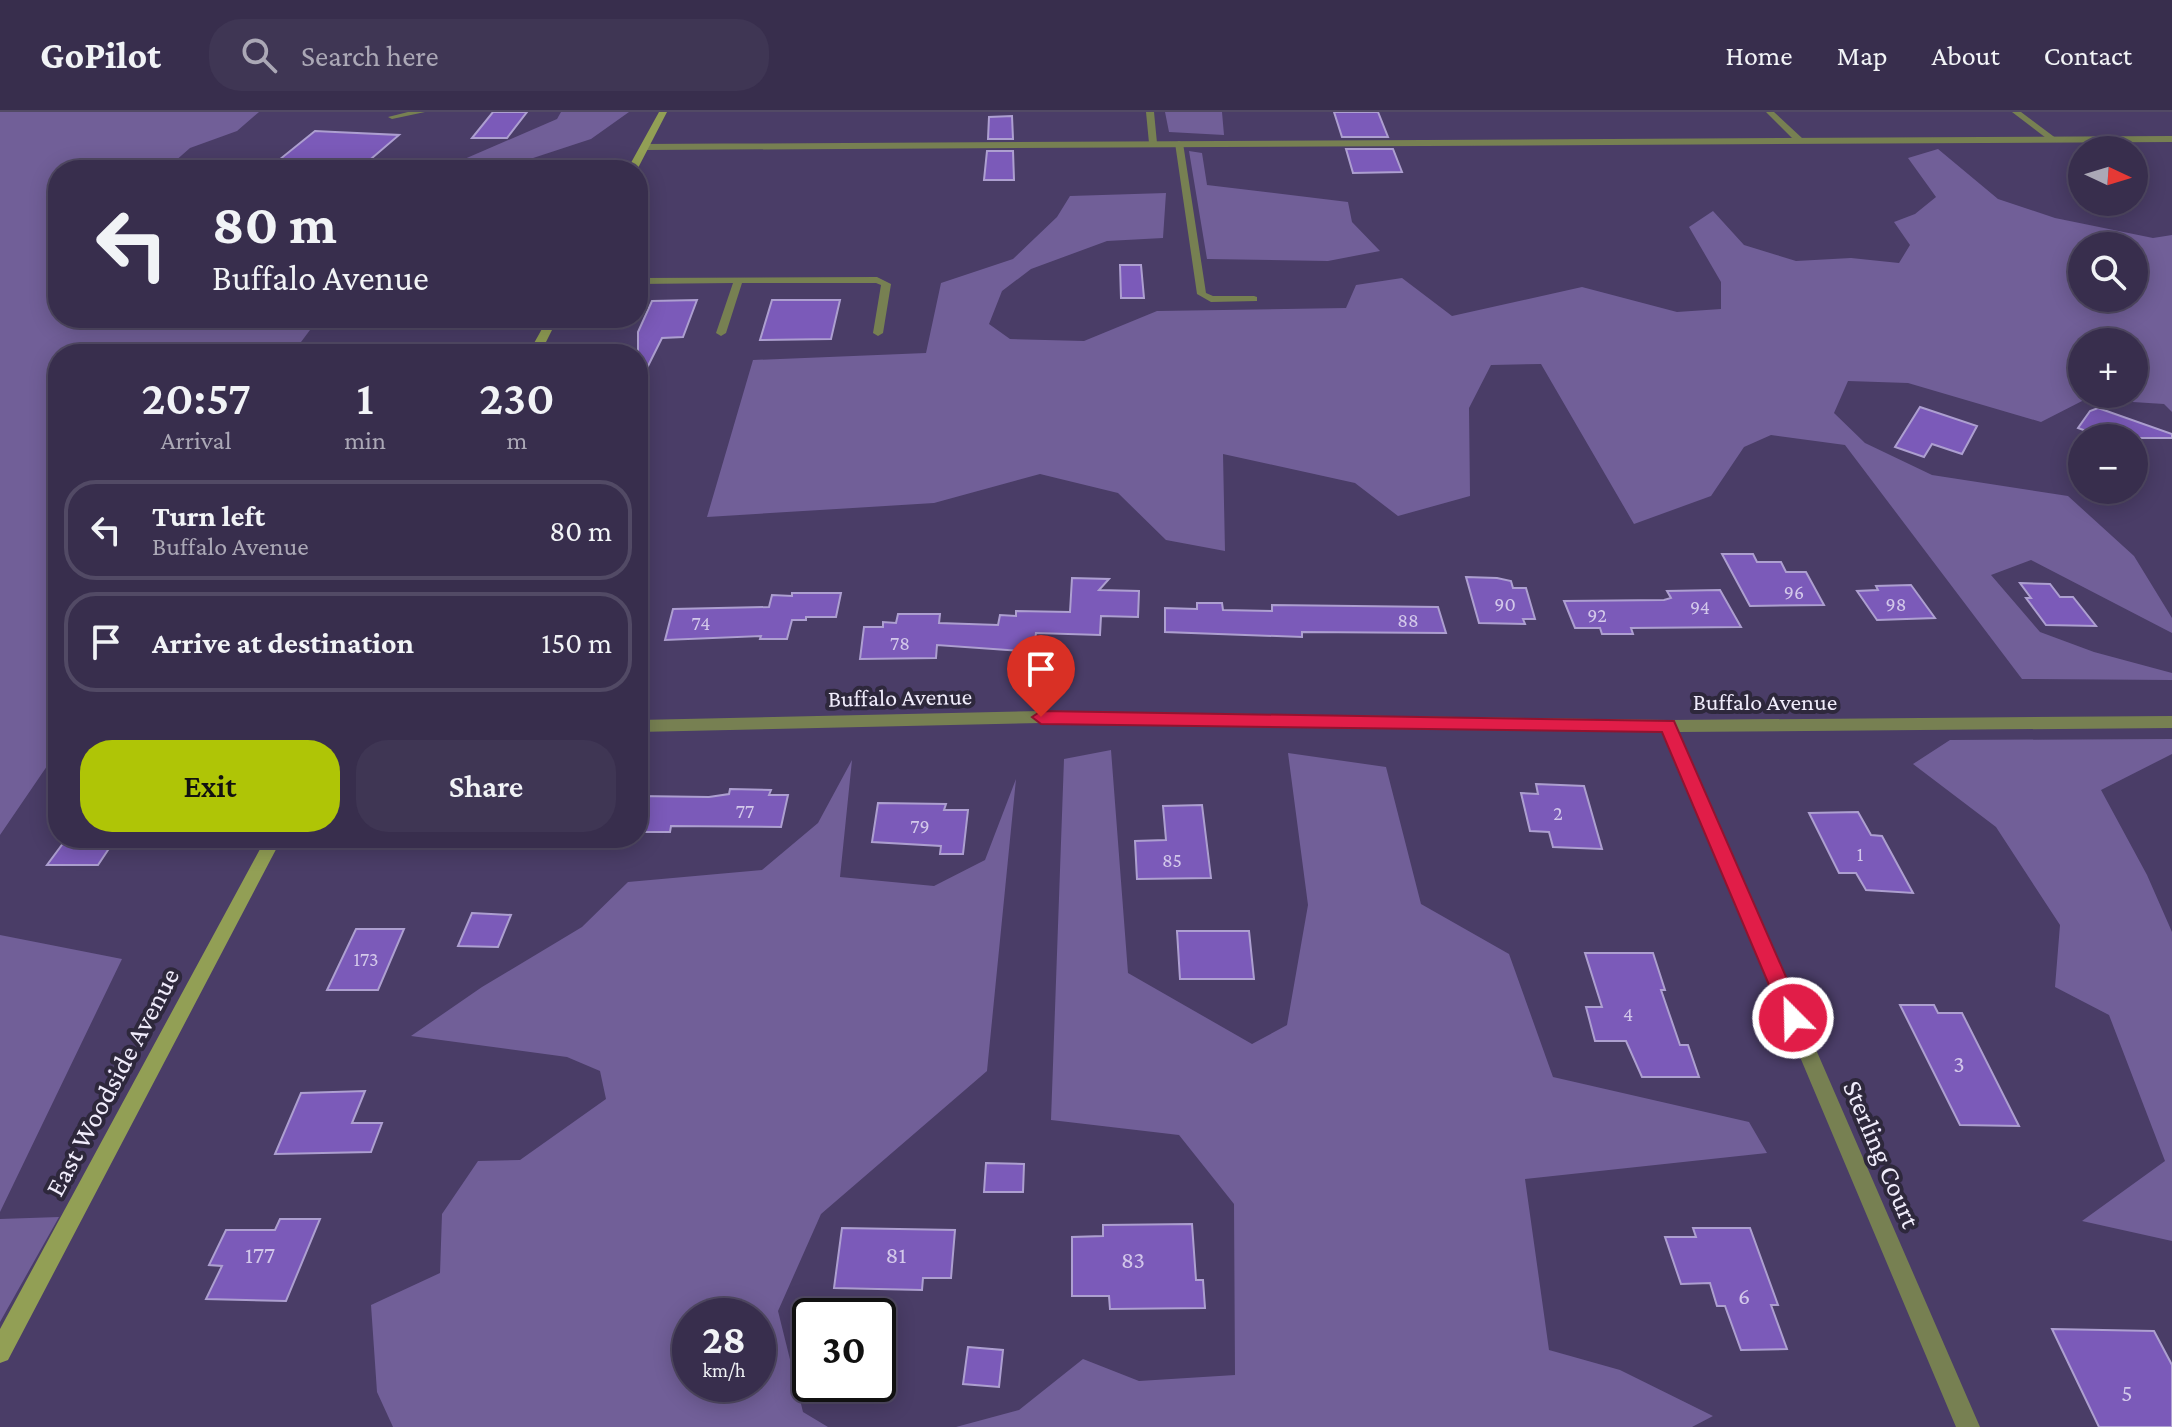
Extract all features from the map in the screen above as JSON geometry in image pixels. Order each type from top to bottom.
[{"type":"main road","points":[[637,160],[663,112]]},
{"type":"main road","name":"East Woodside Avenue","points":[[0,1352],[269,848]]},
{"type":"street","points":[[644,147],[2172,139]]},
{"type":"street","name":"Buffalo Avenue","points":[[648,726],[1041,717],[1668,726],[2172,722]]},
{"type":"street","name":"Sterling Court","points":[[1668,726],[1968,1427]]},
{"type":"lane","points":[[392,117],[421,112]]},
{"type":"lane","points":[[1150,112],[1153,143]]},
{"type":"lane","points":[[1770,112],[1799,140]]},
{"type":"lane","points":[[2016,112],[2053,139]]},
{"type":"lane","points":[[1179,143],[1202,294],[1211,299],[1254,299]]},
{"type":"lane","points":[[721,333],[739,280]]},
{"type":"lane","points":[[648,281],[882,281],[886,289],[878,333]]},
{"type":"shaded area","points":[[0,112],[259,112],[237,131],[190,148],[176,160],[48,160],[48,328],[312,328],[300,344],[48,344],[48,765],[0,835]]},
{"type":"shaded area","points":[[561,112],[629,112],[591,139],[527,160],[462,160],[557,119]]},
{"type":"shaded area","points":[[1165,112],[1222,112],[1224,135],[1169,132]]},
{"type":"shaded area","points":[[1938,149],[1998,199],[2055,218],[2124,232],[2068,232],[2068,312],[2148,312],[2148,237],[2172,235],[2172,412],[2164,404],[2148,403],[2148,328],[2068,328],[2068,408],[2041,422],[1908,383],[1848,381],[1834,413],[1865,443],[1932,475],[2068,496],[2068,504],[2077,504],[2134,556],[2172,618],[2172,633],[2031,560],[1991,575],[2040,632],[2094,652],[2172,673],[2172,680],[2022,679],[1845,445],[1771,435],[1744,447],[1711,496],[1634,524],[1541,364],[1491,365],[1469,408],[1470,496],[1398,516],[1355,483],[1223,454],[1225,551],[1166,540],[1118,493],[1040,474],[934,503],[707,517],[753,360],[926,353],[941,283],[1013,259],[1057,217],[1070,196],[1166,193],[1163,238],[1107,241],[1031,269],[1002,291],[989,324],[1010,339],[1084,341],[1157,311],[1346,308],[1356,285],[1402,278],[1452,316],[1582,287],[1677,312],[1721,309],[1721,282],[1689,227],[1713,211],[1744,245],[1796,261],[1851,258],[1899,263],[1910,245],[1894,222],[1915,214],[1936,197],[1908,158]]},
{"type":"shaded area","points":[[1189,151],[1202,153],[1207,185],[1348,202],[1352,222],[1380,251],[1328,261],[1207,259]]},
{"type":"shaded area","points":[[2172,739],[2172,754],[2101,790],[2147,875],[2172,932],[2172,1241],[2082,1221],[2165,1161],[2109,1015],[2055,987],[2060,925],[1996,827],[1913,764],[1950,740]]},
{"type":"shaded area","points":[[1111,750],[1128,973],[1252,1044],[1287,1025],[1308,905],[1288,753],[1386,767],[1421,904],[1509,954],[1553,1077],[1749,1122],[1767,1153],[1525,1179],[1549,1350],[1620,1370],[1713,1416],[1692,1427],[956,1427],[1019,1410],[1083,1359],[1139,1381],[1235,1375],[1234,1204],[1179,1135],[1051,1120],[1064,759]]},
{"type":"shaded area","points":[[852,760],[840,877],[934,886],[985,860],[1016,779],[987,1071],[821,1214],[778,1311],[792,1368],[792,1402],[801,1402],[803,1412],[828,1427],[393,1427],[377,1392],[371,1305],[440,1273],[442,1214],[478,1161],[520,1160],[606,1099],[600,1071],[567,1057],[411,1036],[482,987],[582,927],[628,882],[762,870],[818,823]]},
{"type":"shaded area","points":[[0,935],[122,959],[0,1212]]},
{"type":"shaded area","points":[[59,1217],[0,1322],[0,1219]]},
{"type":"building","points":[[493,112],[527,112],[507,138],[472,138]]},
{"type":"building","points":[[1334,112],[1378,112],[1388,137],[1342,137]]},
{"type":"building","points":[[1012,116],[1013,139],[988,139],[989,117]]},
{"type":"building","points":[[315,131],[399,135],[370,160],[279,160]]},
{"type":"building","points":[[1346,149],[1393,149],[1402,172],[1353,173]]},
{"type":"building","points":[[987,151],[1013,151],[1014,180],[984,180]]},
{"type":"building","points":[[1120,265],[1141,265],[1144,298],[1121,298]]},
{"type":"building","points":[[697,300],[683,337],[662,338],[648,366],[648,344],[638,344],[638,332],[640,328],[648,328],[648,310],[652,301]]},
{"type":"building","points":[[772,300],[840,300],[831,339],[760,340]]},
{"type":"building","points":[[1920,407],[1977,426],[1962,454],[1932,444],[1924,457],[1895,447]]},
{"type":"building","points":[[2098,408],[2144,424],[2081,424],[2090,411]]},
{"type":"building","points":[[2148,426],[2172,434],[2172,438],[2148,438]]},
{"type":"building","points":[[1722,554],[1753,554],[1757,562],[1781,562],[1786,572],[1806,572],[1824,605],[1750,606]]},
{"type":"building","points":[[1466,577],[1497,578],[1511,581],[1513,588],[1526,588],[1535,619],[1523,619],[1525,624],[1479,623]]},
{"type":"building","points":[[1072,578],[1109,579],[1099,590],[1139,591],[1138,617],[1101,616],[1100,635],[1036,633],[1034,647],[1022,646],[1021,651],[937,645],[936,658],[860,659],[864,627],[883,627],[883,622],[896,623],[898,614],[940,614],[939,623],[998,625],[1000,615],[1016,616],[1016,611],[1070,612]]},
{"type":"building","points":[[2020,583],[2050,584],[2060,597],[2073,597],[2096,626],[2046,625],[2026,598],[2031,598]]},
{"type":"building","points":[[1911,585],[1935,618],[1877,620],[1857,591],[1878,590],[1876,586]]},
{"type":"building","points":[[1720,590],[1741,627],[1631,628],[1633,634],[1602,634],[1600,628],[1575,628],[1564,601],[1664,600],[1671,598],[1667,591]]},
{"type":"building","points":[[792,593],[841,593],[836,617],[792,620],[787,639],[760,639],[761,636],[665,640],[673,609],[769,607],[772,595],[792,596]]},
{"type":"building","points":[[1197,603],[1222,603],[1223,610],[1272,611],[1272,605],[1438,607],[1446,633],[1302,632],[1302,637],[1165,632],[1165,608],[1197,609]]},
{"type":"building","points":[[1536,784],[1584,786],[1602,849],[1553,847],[1549,832],[1530,831],[1521,793],[1538,794]]},
{"type":"building","points":[[730,789],[771,790],[769,795],[788,795],[781,827],[671,826],[670,832],[648,832],[648,796],[709,797],[729,794]]},
{"type":"building","points":[[878,803],[946,804],[944,810],[968,810],[963,854],[940,854],[941,846],[872,842]]},
{"type":"building","points":[[1202,805],[1211,878],[1137,879],[1135,841],[1166,840],[1163,806]]},
{"type":"building","points":[[1858,812],[1871,835],[1882,836],[1913,893],[1866,890],[1856,873],[1839,873],[1809,813]]},
{"type":"building","points":[[60,848],[109,848],[98,865],[47,865]]},
{"type":"building","points":[[472,913],[511,915],[498,947],[458,946]]},
{"type":"building","points":[[356,929],[404,929],[378,990],[327,990]]},
{"type":"building","points":[[1177,931],[1249,931],[1254,979],[1180,979]]},
{"type":"building","points":[[1585,953],[1653,953],[1665,990],[1661,990],[1680,1045],[1688,1045],[1699,1077],[1642,1077],[1626,1041],[1595,1041],[1586,1007],[1602,1007]]},
{"type":"building","points":[[1900,1005],[1934,1005],[1938,1013],[1962,1013],[2019,1126],[1960,1125]]},
{"type":"building","points":[[365,1091],[352,1123],[382,1123],[371,1152],[275,1154],[301,1093]]},
{"type":"building","points":[[986,1163],[1024,1164],[1023,1192],[984,1192]]},
{"type":"building","points":[[280,1219],[320,1219],[286,1301],[206,1299],[222,1266],[209,1265],[226,1230],[275,1230]]},
{"type":"building","points":[[1192,1224],[1196,1280],[1203,1280],[1205,1308],[1110,1309],[1109,1296],[1072,1296],[1072,1237],[1103,1236],[1103,1225]]},
{"type":"building","points":[[842,1228],[955,1230],[951,1278],[923,1278],[922,1290],[834,1288]]},
{"type":"building","points":[[1693,1228],[1750,1228],[1778,1305],[1771,1305],[1787,1349],[1741,1350],[1725,1306],[1717,1306],[1710,1283],[1681,1284],[1665,1237],[1696,1237]]},
{"type":"building","points":[[2052,1329],[2154,1331],[2172,1365],[2172,1427],[2099,1427]]},
{"type":"building","points":[[968,1347],[1003,1350],[999,1387],[963,1384]]},
{"type":"route","points":[[1041,717],[1668,726],[1793,1018]]}]
